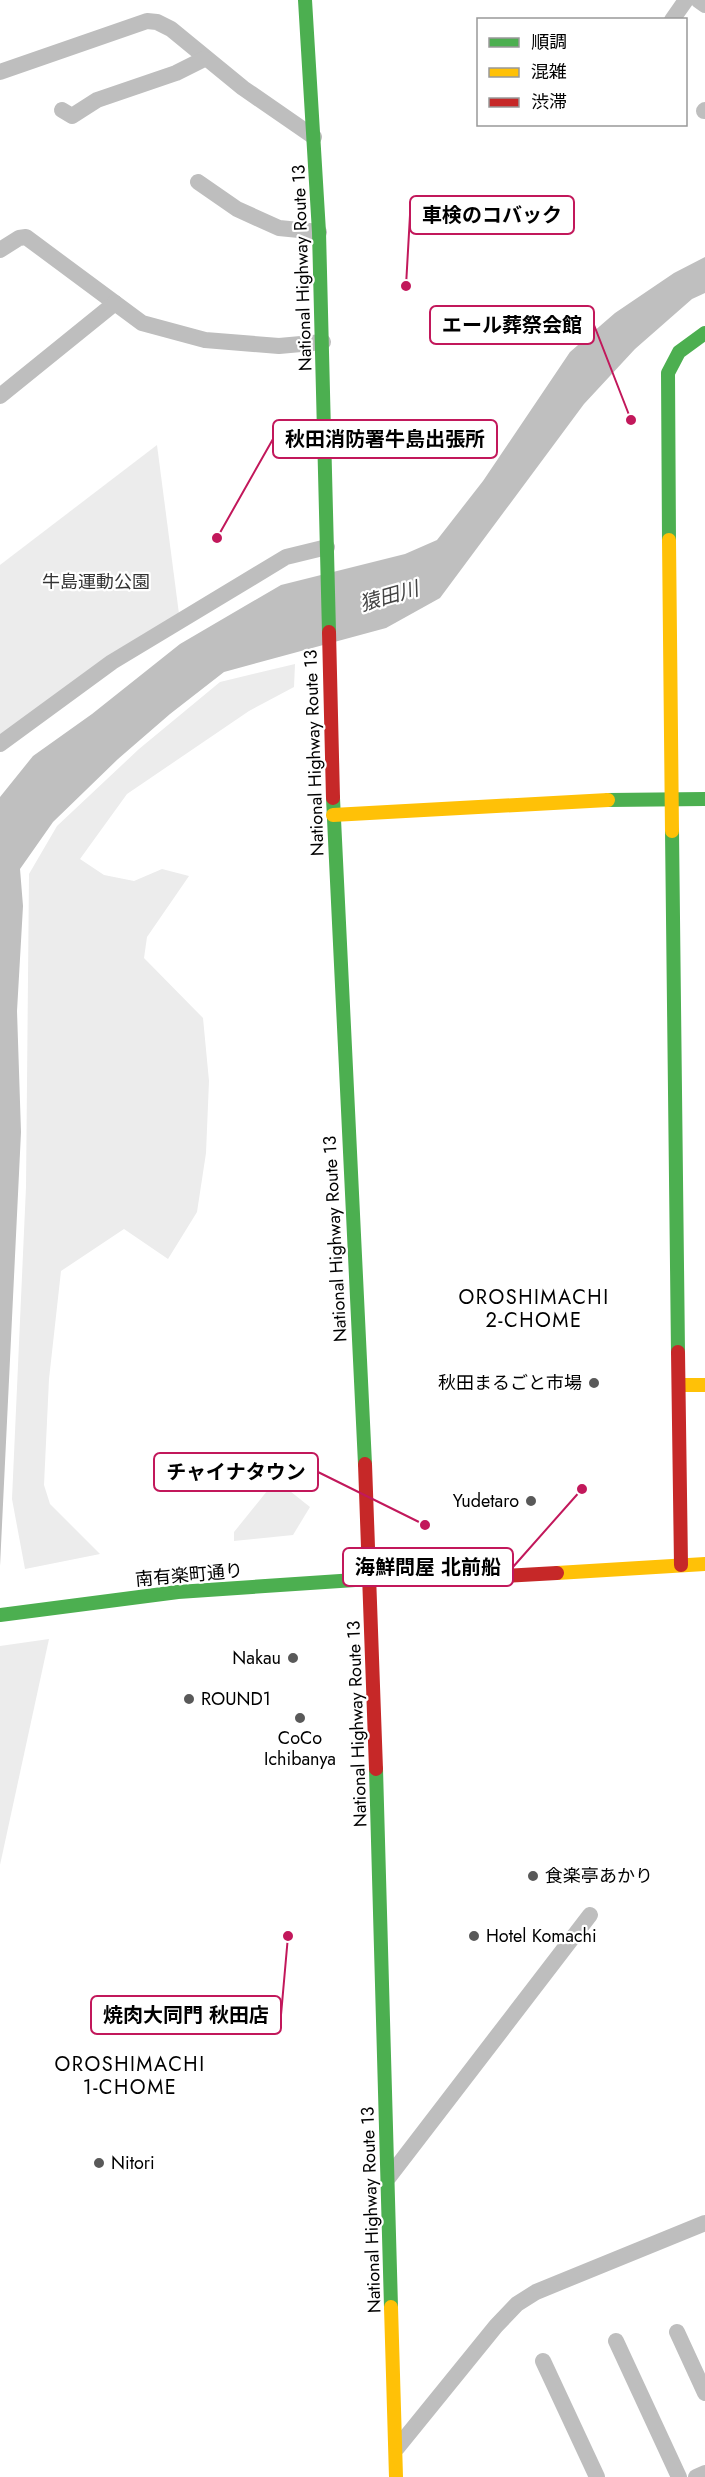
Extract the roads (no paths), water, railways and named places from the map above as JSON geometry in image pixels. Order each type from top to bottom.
[{"type":"main road","name":"National Highway Route 13","points":[[305,0],[315,138],[323,342],[333,815],[370,1579],[396,2477]]},
{"type":"main road","points":[[681,1565],[668,373],[679,352],[705,333]]},
{"type":"main road","points":[[333,815],[612,800],[705,799]]},
{"type":"main road","points":[[679,1385],[705,1385]]},
{"type":"main road","name":"南有楽町通り","points":[[6,1614],[178,1592],[370,1579],[447,1580],[705,1564]]},
{"type":"street","points":[[673,18],[686,0]]},
{"type":"street","points":[[698,0],[705,6]]},
{"type":"street","points":[[0,72],[147,21],[157,22],[171,29],[204,59],[315,138]]},
{"type":"street","points":[[62,110],[72,116],[97,100],[176,73],[204,59]]},
{"type":"street","points":[[198,182],[237,209],[279,228],[319,232]]},
{"type":"street","points":[[0,250],[19,238],[26,237],[142,323],[206,340],[279,346],[323,342]]},
{"type":"street","points":[[0,396],[115,303]]},
{"type":"street","points":[[0,744],[112,662],[286,557],[328,553]]},
{"type":"street","points":[[388,2178],[590,1915]]},
{"type":"street","points":[[395,2450],[496,2326],[518,2304],[536,2292],[705,2223]]},
{"type":"street","points":[[677,2332],[705,2393]]},
{"type":"street","points":[[616,2341],[679,2477]]},
{"type":"street","points":[[543,2361],[597,2477]]},
{"type":"street","points":[[696,2477],[705,2473]]},
{"type":"water","name":"猿田川","points":[[705,257],[705,293],[692,299],[635,349],[584,404],[440,598],[386,628],[224,672],[118,759],[53,822],[20,869],[23,906],[17,1011],[21,1132],[0,1566],[0,797],[33,756],[92,714],[180,644],[281,585],[405,554],[437,540],[483,481],[570,352],[615,313],[674,273]]},
{"type":"place","name":"車検のコバック","points":[[406,286]]},
{"type":"place","name":"エール葬祭会館","points":[[631,420]]},
{"type":"place","name":"秋田消防署牛島出張所","points":[[217,538]]},
{"type":"place","name":"秋田まるごと市場","points":[[594,1383]]},
{"type":"place","name":"海鮮問屋 北前船","points":[[582,1489]]},
{"type":"place","name":"Yudetaro","points":[[531,1501]]},
{"type":"place","name":"チャイナタウン","points":[[425,1525]]},
{"type":"place","name":"Nakau","points":[[293,1658]]},
{"type":"place","name":"ROUND1","points":[[189,1699]]},
{"type":"place","name":"CoCo Ichibanya","points":[[300,1718]]},
{"type":"place","name":"食楽亭あかり","points":[[533,1876]]},
{"type":"place","name":"焼肉大同門 秋田店","points":[[288,1936]]},
{"type":"place","name":"Hotel Komachi","points":[[474,1936]]},
{"type":"place","name":"Nitori","points":[[99,2163]]},
{"type":"district","name":"OROSHIMACHI 2-CHOME","points":[[534,1308]]},
{"type":"district","name":"OROSHIMACHI 1-CHOME","points":[[130,2076]]},
{"type":"park label","name":"牛島運動公園","points":[[96,582]]}]
